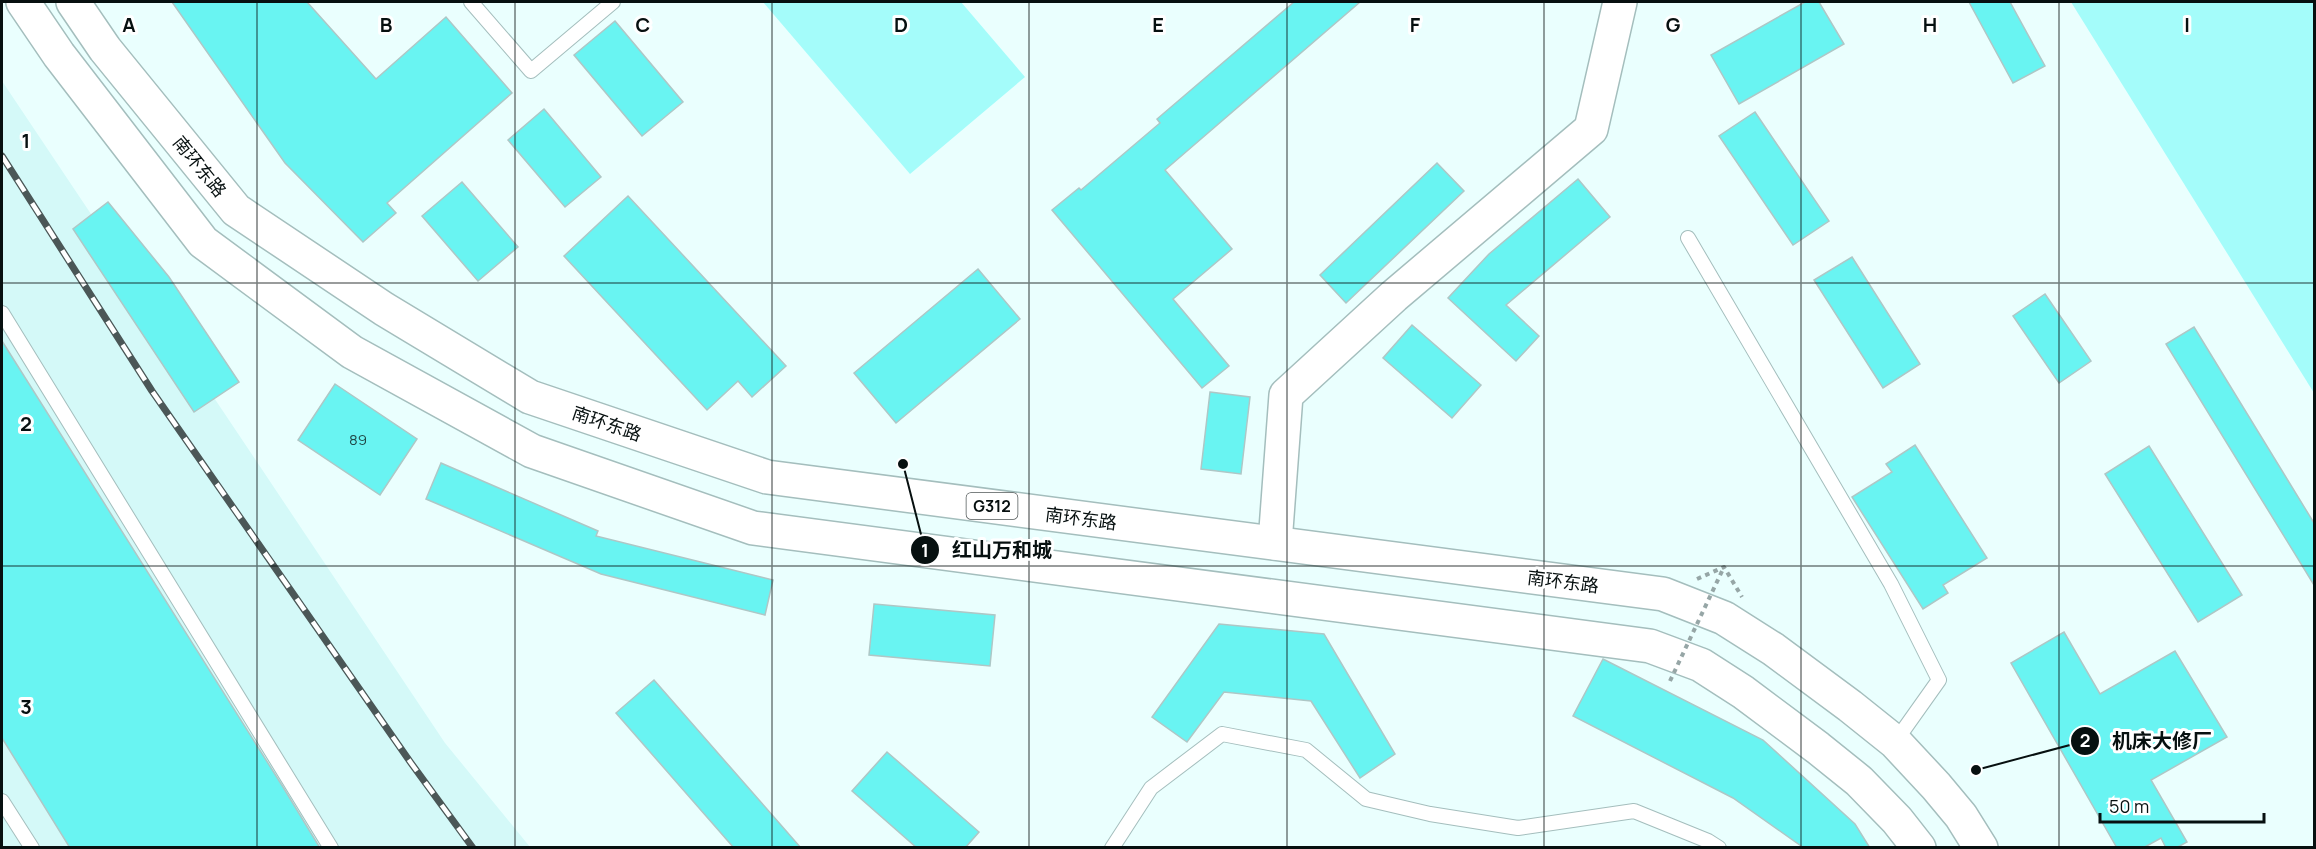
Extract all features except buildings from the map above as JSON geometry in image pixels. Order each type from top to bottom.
[{"type":"main road","points":[[23,2],[59,55],[203,242],[352,352],[532,451],[753,528],[1650,646],[1701,665],[1743,692],[1818,748],[1859,781],[1919,848]]},
{"type":"main road","name":"南环东路","points":[[73,2],[105,49],[236,210],[384,309],[530,397],[767,477],[1663,594],[1724,618],[1754,636],[1851,706],[1895,742],[1936,786],[1961,816],[1981,848]]},
{"type":"main road","points":[[1275,543],[1286,395],[1394,296],[1592,129],[1620,2]]},
{"type":"lane","points":[[471,2],[531,71],[613,2]]},
{"type":"lane","points":[[1688,238],[1891,584],[1939,680],[1895,742]]},
{"type":"lane","points":[[2,313],[331,848]]},
{"type":"lane","points":[[1112,848],[1151,788],[1222,734],[1306,750],[1366,799],[1430,814],[1518,828],[1634,812],[1710,845]]},
{"type":"lane","points":[[2,801],[32,848]]},
{"type":"path","points":[[1671,681],[1724,567]]},
{"type":"shaded area","points":[[763,2],[961,2],[1025,77],[910,174]]},
{"type":"shaded area","points":[[2071,2],[2314,2],[2314,393]]},
{"type":"shaded area","points":[[2,81],[445,743],[530,847],[2,847]]},
{"type":"railway","points":[[2,156],[152,391],[411,763],[473,848]]},
{"type":"place","name":"红山万和城","points":[[903,464]]},
{"type":"place","name":"机床大修厂","points":[[1976,770]]}]
